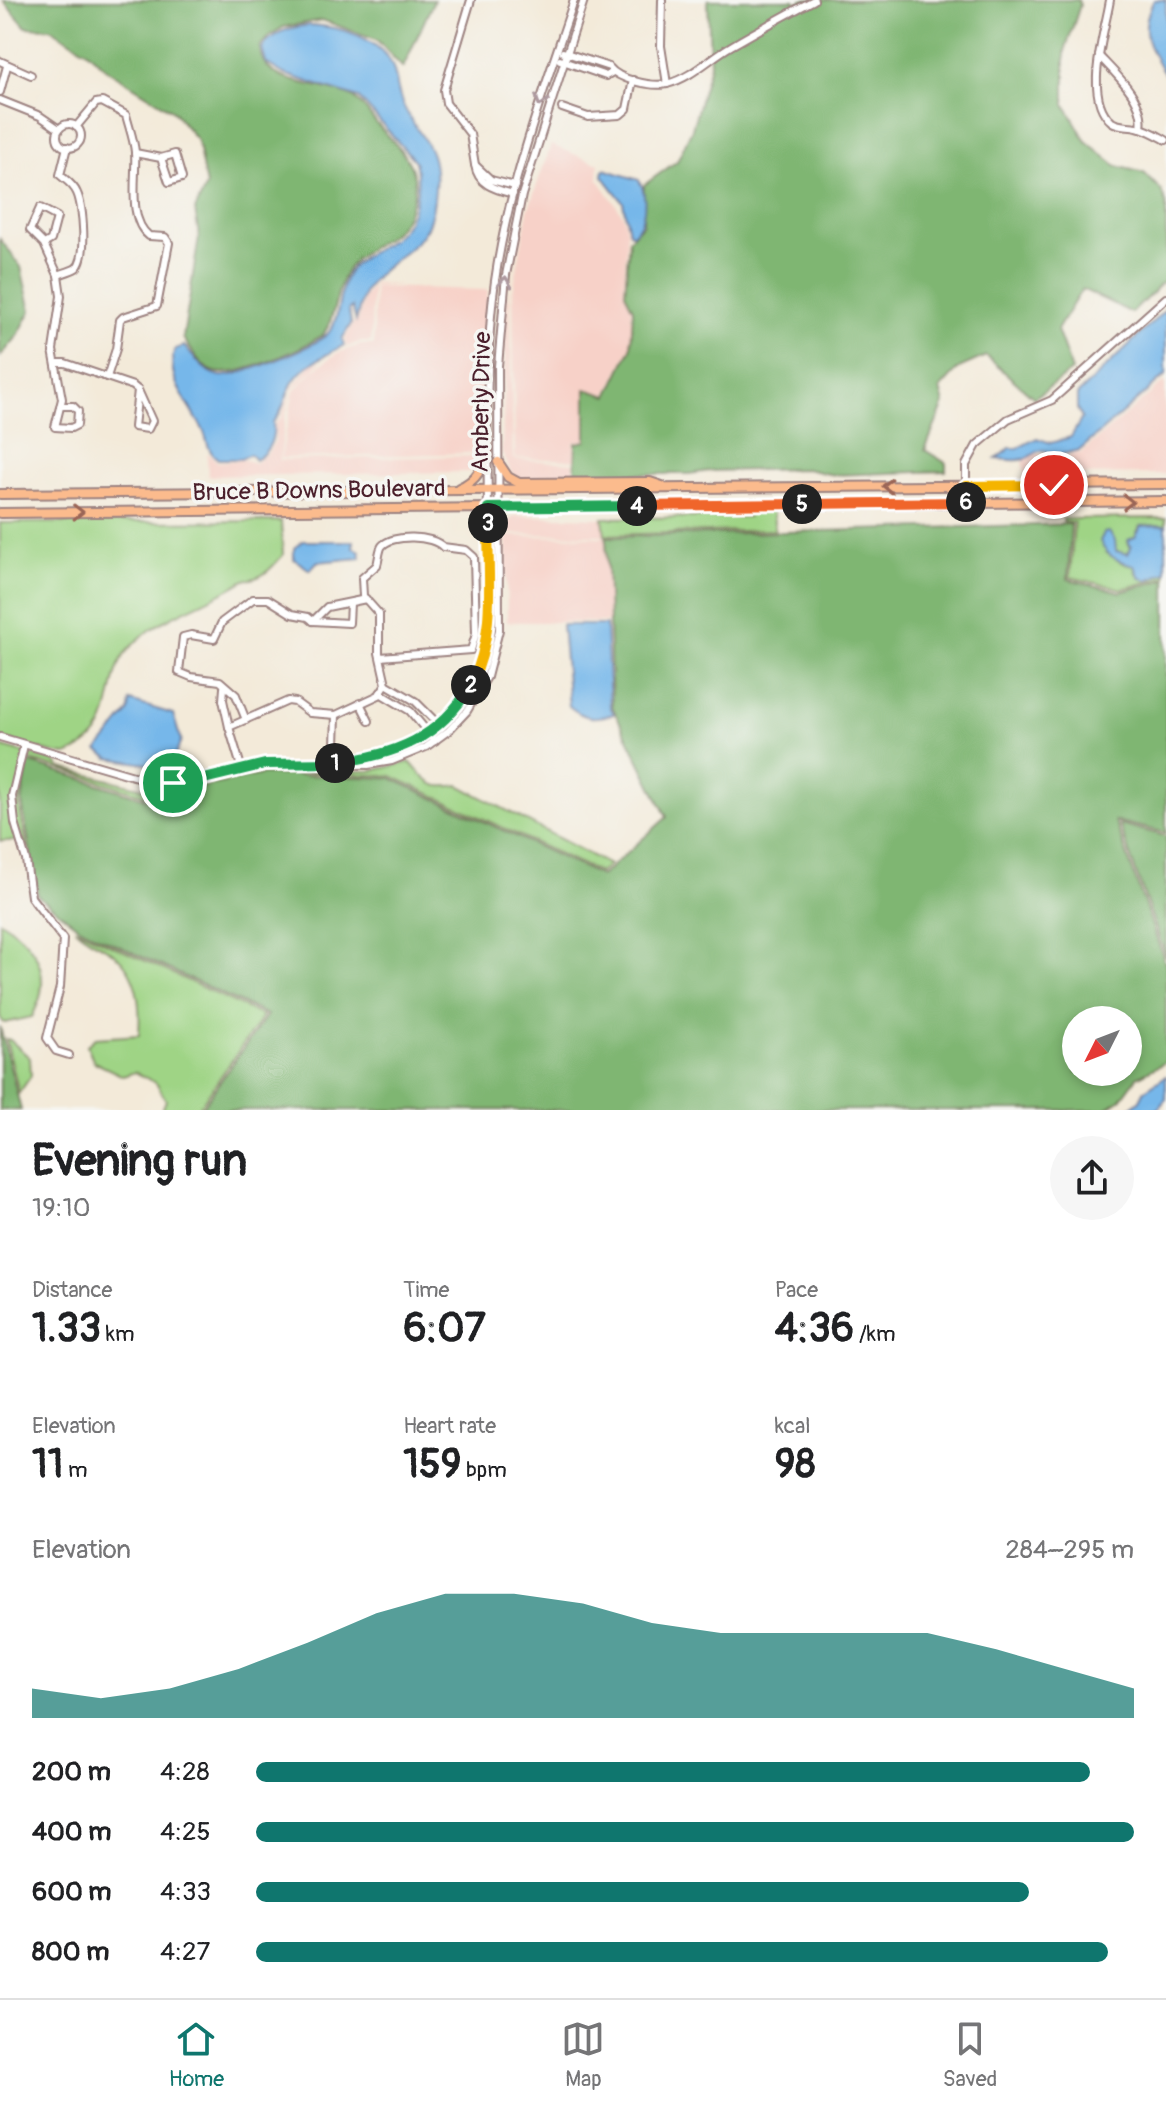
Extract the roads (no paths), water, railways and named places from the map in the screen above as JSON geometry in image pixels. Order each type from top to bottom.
[{"type":"main road","points":[[455,490],[476,478],[488,449]]},
{"type":"main road","points":[[498,462],[508,477],[519,483],[650,482],[670,488]]},
{"type":"main road","name":"Bruce B Downs Boulevard","points":[[0,494],[1166,484]]},
{"type":"main road","name":"Bruce B Downs Boulevard","points":[[0,513],[1166,501]]},
{"type":"street","points":[[471,0],[444,90],[446,103],[470,134],[475,165],[490,183],[522,195]]},
{"type":"street","name":"Amberly Drive","points":[[0,737],[159,782],[185,782],[277,763],[368,765],[392,761],[415,754],[435,741],[475,700],[487,677],[500,620],[499,508],[493,490],[488,449],[491,314],[513,191],[574,0]]},
{"type":"street","name":"Amberly Drive","points":[[339,763],[396,750],[429,732],[467,692],[479,669],[489,615],[488,508],[498,462],[506,275],[522,195],[584,0]]},
{"type":"street","points":[[662,0],[661,46],[667,84]]},
{"type":"street","points":[[558,50],[609,67],[613,72],[633,80],[654,85],[667,84],[814,0]]},
{"type":"street","points":[[1110,0],[1097,66],[1099,99],[1104,112],[1119,125],[1141,128],[1166,140]]},
{"type":"street","points":[[1099,56],[1134,100],[1143,120],[1141,128]]},
{"type":"street","points":[[555,59],[606,76],[613,72]]},
{"type":"street","points":[[0,61],[31,75]]},
{"type":"street","points":[[0,92],[7,66]]},
{"type":"street","points":[[562,108],[588,117],[620,115],[627,109],[633,80]]},
{"type":"street","points":[[0,100],[40,116],[59,129]]},
{"type":"street","points":[[76,127],[96,103],[102,102],[126,115],[135,153],[133,170],[140,225],[149,236],[165,237],[169,243],[157,306],[120,320],[116,349],[107,377]]},
{"type":"street","points":[[65,125],[76,127],[80,133],[79,141],[67,147],[58,140],[59,129],[65,125]]},
{"type":"street","points":[[58,275],[75,268],[81,261],[83,247],[79,196],[75,188],[60,175],[67,147]]},
{"type":"street","points":[[135,153],[161,158],[175,154],[182,178],[169,182],[161,158]]},
{"type":"street","points":[[44,244],[51,240],[57,217],[40,208],[30,230],[44,244],[58,275],[61,296],[53,350],[61,385],[55,427],[71,428],[77,425],[78,411],[73,406],[60,406]]},
{"type":"street","points":[[966,502],[968,457],[989,433],[1008,419],[1052,400],[1166,298]]},
{"type":"street","points":[[56,363],[65,363],[138,390],[152,421],[148,429],[134,427],[138,390]]},
{"type":"street","points":[[380,657],[471,650],[476,634],[474,557],[466,550],[443,547],[438,541],[422,537],[384,543],[379,549],[377,565],[362,578],[366,599],[379,614],[380,657],[386,684],[422,707],[445,733]]},
{"type":"street","points":[[246,720],[236,695],[220,681],[179,672],[183,637],[191,635],[214,639],[222,622],[253,599],[268,599],[292,614],[313,621],[349,623],[350,603]]},
{"type":"street","points":[[313,621],[327,607],[366,599]]},
{"type":"street","points":[[229,727],[288,701],[295,702],[310,713],[336,715],[380,693],[386,684]]},
{"type":"street","points":[[224,687],[223,700],[242,770]]},
{"type":"street","points":[[380,693],[414,715],[435,741]]},
{"type":"street","points":[[360,703],[369,721]]},
{"type":"street","points":[[414,715],[422,707]]},
{"type":"street","points":[[335,745],[336,715]]},
{"type":"street","points":[[24,745],[12,796],[15,823],[26,860],[31,897],[63,939],[60,987],[47,1038],[56,1051],[69,1055]]},
{"type":"water","points":[[1154,0],[1166,0],[1166,76],[1147,40],[1146,21]]},
{"type":"water","points":[[313,25],[362,37],[388,59],[401,100],[433,160],[435,189],[432,212],[423,234],[368,286],[356,321],[352,307],[349,310],[351,324],[342,339],[344,345],[313,362],[294,380],[273,422],[272,439],[264,453],[255,460],[250,454],[241,459],[218,459],[211,452],[175,380],[172,359],[175,349],[184,346],[205,369],[221,376],[260,366],[322,338],[333,325],[348,273],[358,261],[403,229],[415,201],[415,161],[359,98],[284,74],[266,63],[262,49],[272,38],[291,28]]},
{"type":"water","points":[[604,169],[639,180],[644,194],[644,208],[641,223],[633,234],[629,232],[623,202],[603,176]]},
{"type":"water","points":[[1166,309],[1166,375],[1080,450],[1055,456],[1041,451],[1017,460],[996,459],[1010,448],[1018,448],[1037,438],[1051,443],[1071,437],[1082,418],[1077,409],[1077,395]]},
{"type":"water","points":[[1166,525],[1166,572],[1148,580],[1140,578],[1134,565],[1109,554],[1100,541],[1104,533],[1109,532],[1115,540],[1116,551],[1128,554],[1131,548],[1128,540],[1135,537],[1141,526]]},
{"type":"water","points":[[303,541],[354,541],[353,547],[360,551],[361,558],[317,562],[310,570],[294,559],[294,548]]},
{"type":"water","points":[[562,625],[606,625],[610,706],[614,714],[590,717],[569,706]]},
{"type":"water","points":[[130,701],[173,714],[181,741],[170,768],[109,758],[98,750],[129,711]]},
{"type":"water","points":[[1166,1076],[1166,1099],[1157,1110],[1128,1110],[1140,1100],[1145,1090]]}]
